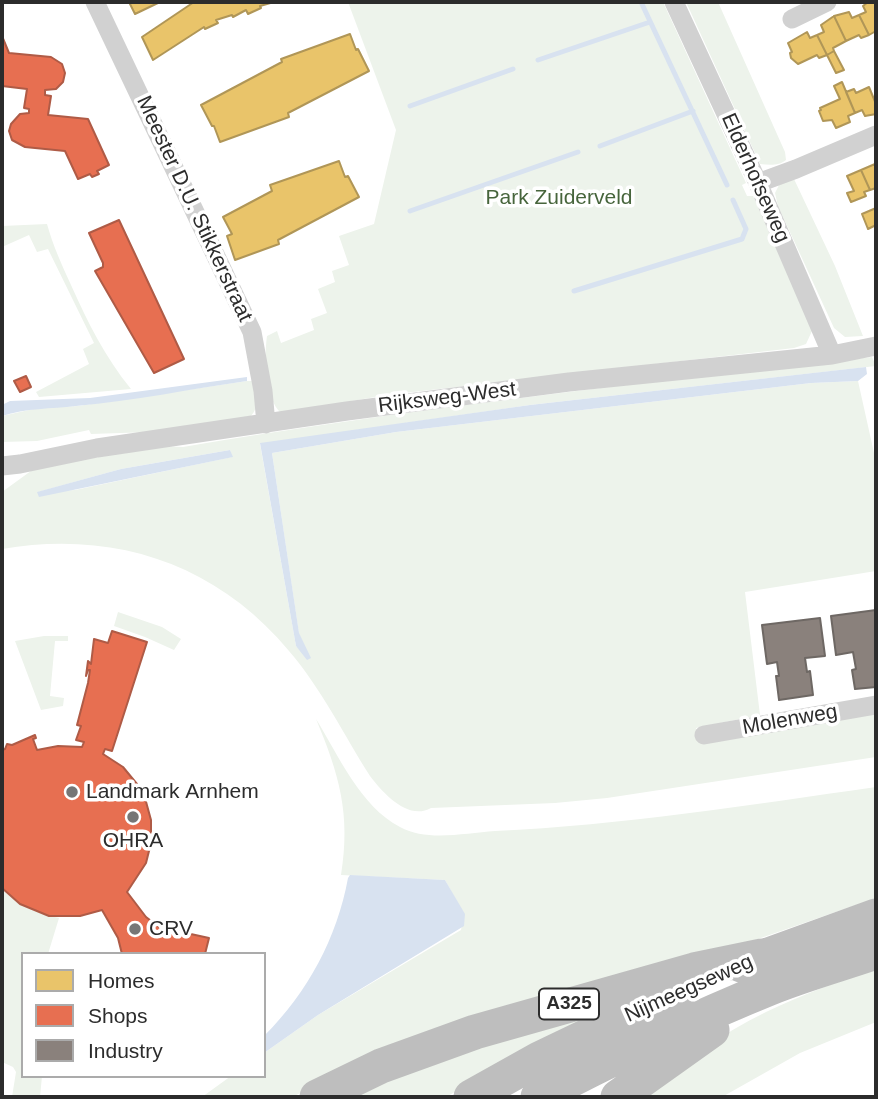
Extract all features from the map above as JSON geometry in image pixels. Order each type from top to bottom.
[{"type":"highway","name":"Nijmeegseweg","points":[[538,1097],[681,1026],[767,972],[876,916]]},
{"type":"highway","name":"Nijmeegseweg","points":[[471,1097],[539,1059],[681,990],[876,952]]},
{"type":"highway","name":"A325","points":[[317,1097],[381,1066],[475,1032],[682,973],[767,972]]},
{"type":"highway","name":"A325","points":[[618,1097],[767,972]]},
{"type":"street","name":"Meester D.U. Stikkerstraat","points":[[96,2],[252,332],[266,424]]},
{"type":"street","name":"Elderhofseweg","points":[[674,2],[758,183],[832,355]]},
{"type":"street","points":[[792,19],[827,2]]},
{"type":"street","points":[[758,183],[876,135]]},
{"type":"street","name":"Rijksweg-West","points":[[2,475],[11,465],[97,448],[569,382],[832,355],[876,346]]},
{"type":"street","name":"Molenweg","points":[[704,735],[876,705]]},
{"type":"green space","name":"Park Zuiderveld","points":[[348,2],[663,2],[746,183],[742,185],[747,196],[753,196],[811,323],[812,331],[806,344],[794,348],[387,395],[281,413],[269,388],[266,365],[267,336],[277,331],[281,343],[314,330],[311,319],[327,313],[318,289],[335,282],[332,271],[349,265],[339,236],[374,224],[396,130]]},
{"type":"green space","points":[[686,2],[718,2],[785,152],[786,160],[783,162],[774,165],[760,164]]},
{"type":"green space","points":[[794,179],[835,266],[863,336],[845,337],[834,328],[778,206],[775,193],[779,185]]},
{"type":"green space","points":[[47,224],[77,299],[105,352],[131,389],[39,397],[36,392],[89,364],[83,349],[94,343],[48,249],[37,252],[29,235],[2,247],[2,226]]},
{"type":"green space","points":[[872,357],[876,366],[530,405],[260,444],[296,646],[310,658],[299,634],[272,453],[396,432],[811,383],[858,381],[876,462],[876,571],[745,592],[760,715],[696,728],[702,743],[876,710],[876,757],[607,798],[414,811],[397,803],[375,783],[301,665],[260,621],[229,595],[195,575],[160,560],[122,550],[43,544],[2,549],[2,492],[35,468],[163,446],[183,447],[441,408]],"holes":[[[230,450],[232,457],[75,490],[38,492],[121,469]]]},
{"type":"green space","points":[[254,381],[256,395],[256,408],[251,416],[151,432],[91,434],[89,430],[37,441],[2,442],[2,416],[38,408],[78,406]]},
{"type":"green space","points":[[118,612],[162,627],[181,639],[174,650],[114,626]]},
{"type":"green space","points":[[44,636],[68,636],[68,641],[55,641],[50,696],[64,698],[63,706],[41,710],[15,641]]},
{"type":"green space","points":[[316,719],[352,779],[373,806],[400,827],[411,832],[434,835],[638,819],[876,787],[876,898],[686,964],[350,1070],[292,1097],[202,1097],[228,1078],[266,1078],[266,1052],[318,1015],[461,930],[464,914],[445,880],[341,875],[344,813],[331,758]]},
{"type":"green space","points":[[2,889],[28,908],[59,918],[49,952],[21,952],[21,1078],[42,1078],[40,1097],[12,1097],[16,1072],[13,1067],[2,1062]]},
{"type":"green space","points":[[876,968],[876,1022],[800,1053],[722,1097],[637,1097],[732,1030],[807,994]]},
{"type":"green space","points":[[642,991],[446,1097],[334,1097]]},
{"type":"shaded area","points":[[866,367],[867,374],[858,381],[811,383],[396,432],[272,453],[299,633],[311,658],[307,660],[296,646],[260,443],[530,405]]},
{"type":"shaded area","points":[[247,377],[247,381],[162,395],[29,410],[2,416],[2,405],[10,401],[90,398]]},
{"type":"shaded area","points":[[230,450],[233,457],[39,497],[37,492],[121,469]]},
{"type":"shaded area","points":[[350,875],[445,880],[465,914],[464,926],[318,1015],[266,1052],[266,1034],[307,982],[328,943]]},
{"type":"building: Homes","points":[[129,2],[160,2],[135,14]]},
{"type":"building: Homes","points":[[194,2],[274,2],[260,6],[261,8],[248,14],[246,10],[233,17],[232,15],[216,20],[218,23],[205,29],[204,27],[153,60],[142,37]]},
{"type":"building: Homes","points":[[868,2],[876,2],[876,31],[869,35],[859,15],[866,12],[863,6]]},
{"type":"building: Homes","points":[[849,12],[852,18],[859,15],[869,35],[861,38],[859,35],[846,41],[834,16]]},
{"type":"building: Homes","points":[[834,16],[846,41],[827,55],[817,35],[824,32],[821,25]]},
{"type":"building: Homes","points":[[807,32],[810,38],[817,35],[827,55],[819,58],[817,55],[798,64],[791,58],[792,52],[788,43]]},
{"type":"building: Homes","points":[[350,34],[369,71],[288,113],[289,117],[220,142],[201,105],[282,62],[281,59]]},
{"type":"building: Homes","points":[[834,51],[844,70],[836,73],[827,55]]},
{"type":"building: Homes","points":[[842,82],[855,113],[848,116],[850,122],[836,128],[832,120],[823,121],[819,111],[820,108],[840,99],[834,86]]},
{"type":"building: Homes","points":[[869,87],[876,104],[876,114],[865,116],[862,110],[855,113],[846,92],[854,89],[856,93]]},
{"type":"building: Homes","points":[[339,161],[345,177],[348,176],[359,197],[278,240],[279,244],[235,260],[227,236],[232,234],[223,217],[272,191],[270,185]]},
{"type":"building: Homes","points":[[875,164],[876,188],[870,190],[861,170]]},
{"type":"building: Homes","points":[[861,170],[870,190],[864,192],[866,196],[851,202],[847,193],[854,191],[847,176]]},
{"type":"building: Homes","points":[[876,208],[876,225],[868,229],[862,214]]},
{"type":"building: Shops","points":[[2,36],[9,53],[51,57],[62,64],[65,73],[63,82],[56,89],[45,90],[45,95],[51,96],[48,115],[88,119],[109,165],[97,171],[99,174],[78,179],[65,151],[25,147],[12,140],[9,131],[11,124],[20,114],[29,113],[29,109],[24,108],[27,89],[2,86]]},
{"type":"building: Shops","points":[[119,220],[184,359],[154,373],[95,271],[103,267],[103,263],[89,233]]},
{"type":"building: Shops","points":[[26,376],[31,387],[20,392],[14,381]]},
{"type":"building: Shops","name":"Landmark Arnhem","points":[[112,631],[147,642],[112,751],[105,749],[103,754],[123,767],[137,784],[145,798],[151,820],[151,843],[146,863],[127,892],[146,917],[159,927],[209,938],[206,952],[122,952],[118,938],[102,910],[80,916],[49,916],[20,904],[2,888],[2,750],[7,744],[12,745],[35,735],[36,738],[33,739],[37,750],[58,746],[82,747],[84,742],[76,740],[81,726],[77,725],[88,683],[88,661],[91,664],[94,639],[108,643]]},
{"type":"building: Industry","points":[[876,610],[876,687],[855,689],[853,652],[836,655],[831,616]]},
{"type":"building: Industry","points":[[820,618],[825,656],[805,658],[807,672],[810,671],[813,695],[779,700],[777,662],[767,664],[762,625]]},
{"type":"waterway","points":[[641,2],[727,185]]},
{"type":"waterway","points":[[538,60],[650,22]]},
{"type":"waterway","points":[[410,106],[513,69]]},
{"type":"waterway","points":[[600,146],[693,111]]},
{"type":"waterway","points":[[410,211],[578,152]]},
{"type":"waterway","points":[[574,291],[742,239],[746,229],[733,200]]},
{"type":"place","name":"Landmark Arnhem","points":[[72,792]]},
{"type":"place","name":"OHRA","points":[[133,817]]},
{"type":"place","name":"CRV","points":[[135,929]]}]
